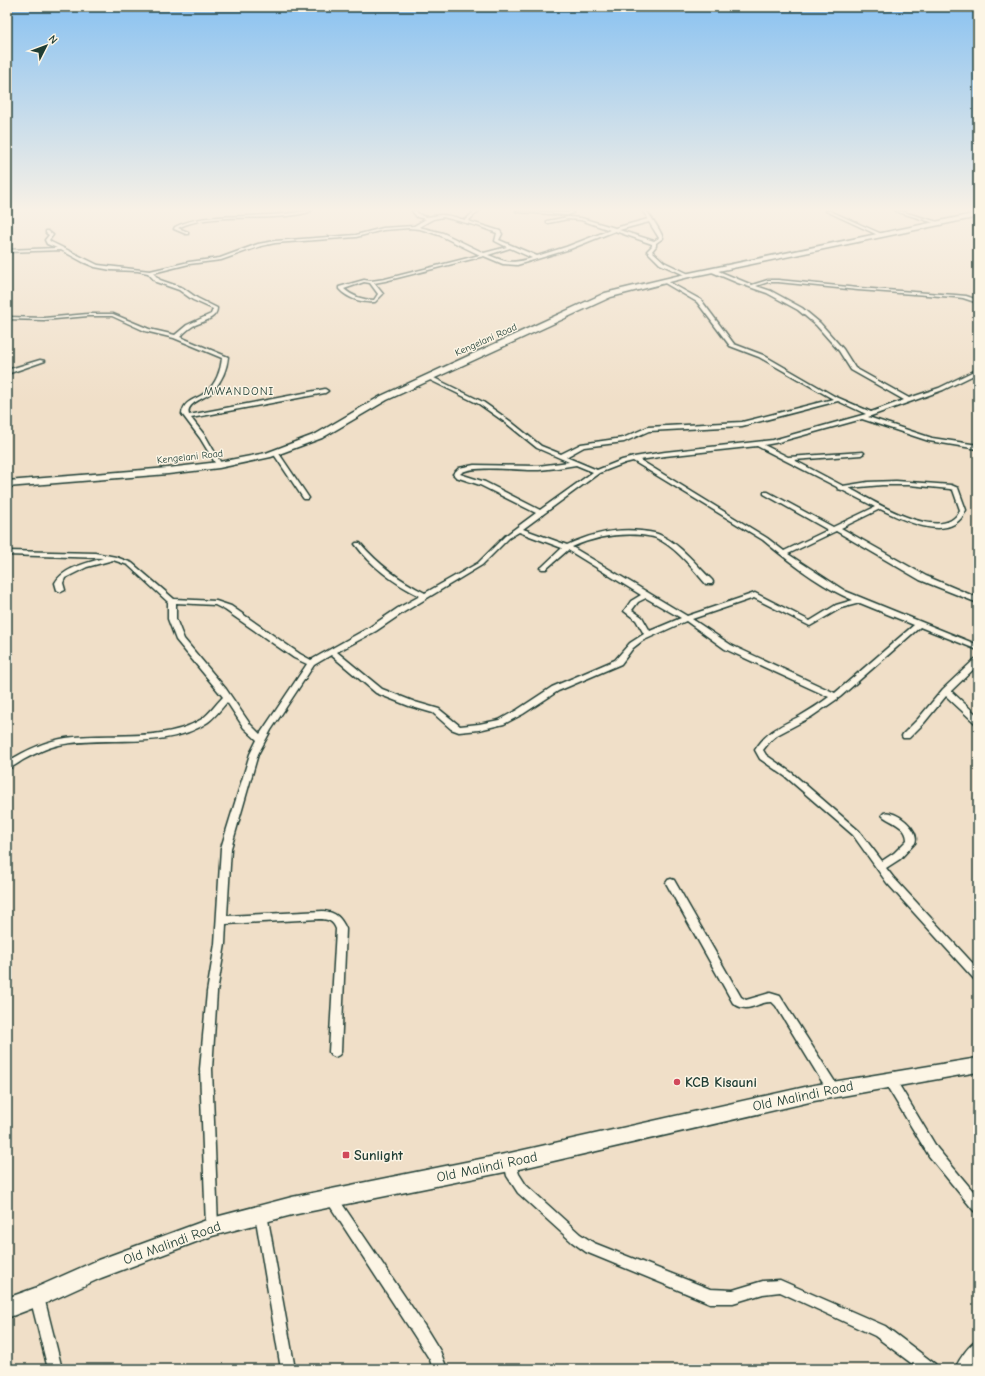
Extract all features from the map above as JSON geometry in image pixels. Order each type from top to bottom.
[{"type":"main road","name":"Kengelani Road","points":[[7,484],[219,465],[276,453],[327,433],[376,403],[500,344],[545,325],[592,301],[617,292],[693,275]]},
{"type":"main road","name":"Old Malindi Road","points":[[7,1308],[98,1270],[212,1227],[292,1206],[510,1162],[833,1089],[978,1065]]},
{"type":"street","points":[[153,275],[158,281],[181,289],[195,299],[215,308],[213,315],[189,326],[176,337]]},
{"type":"street","points":[[371,282],[381,294],[374,301],[368,301],[350,295],[341,288],[364,280],[371,282],[399,275]]},
{"type":"street","points":[[725,275],[769,292],[800,309],[818,324],[841,350],[853,369],[910,401]]},
{"type":"street","points":[[666,281],[700,302],[705,312],[732,345],[761,356],[837,400],[872,414]]},
{"type":"street","points":[[752,286],[768,281],[778,281],[964,297],[978,302]]},
{"type":"street","points":[[7,318],[44,319],[109,315],[124,319],[147,330],[176,337],[225,357],[225,364],[219,377],[210,390],[191,402],[187,406],[185,414],[203,437],[219,465]]},
{"type":"street","points":[[7,372],[42,361]]},
{"type":"street","points":[[212,1227],[206,1069],[212,992],[220,944],[226,848],[249,766],[261,739],[311,663],[374,629],[425,596],[480,564],[494,548],[518,529],[541,514],[597,472],[616,464],[685,450],[760,445],[774,442],[862,418],[941,389],[978,371]]},
{"type":"street","points":[[430,378],[481,403],[539,447],[563,456],[597,472]]},
{"type":"street","points":[[188,417],[325,391]]},
{"type":"street","points":[[563,456],[583,445],[624,440],[648,429],[742,424],[837,400]]},
{"type":"street","points":[[862,418],[931,440],[978,447]]},
{"type":"street","points":[[760,445],[840,488],[912,520],[936,527],[950,524],[961,514],[963,508],[956,489],[950,487],[892,483],[858,484],[840,488]]},
{"type":"street","points":[[276,453],[306,498]]},
{"type":"street","points":[[788,459],[861,453]]},
{"type":"street","points":[[634,460],[765,539],[783,554],[834,588],[859,600],[978,647]]},
{"type":"street","points":[[541,514],[484,484],[460,477],[456,474],[461,470],[474,467],[538,468],[578,463]]},
{"type":"street","points":[[766,493],[923,578],[978,601]]},
{"type":"street","points":[[783,554],[880,507]]},
{"type":"street","points":[[518,529],[567,547],[646,596],[702,628],[728,647],[834,696]]},
{"type":"street","points":[[544,568],[567,547],[589,537],[606,533],[623,532],[655,536],[666,541],[709,582]]},
{"type":"street","points":[[358,544],[375,565],[384,572],[406,587],[425,596]]},
{"type":"street","points":[[7,553],[95,555],[125,561],[137,569],[172,601],[216,603],[228,608],[267,634],[296,656],[311,663]]},
{"type":"street","points":[[61,590],[59,583],[62,577],[85,566],[114,558]]},
{"type":"street","points":[[332,652],[379,691],[412,704],[436,711],[454,727],[463,729],[489,725],[509,718],[556,689],[618,662],[626,655],[630,646],[648,635],[685,618],[755,595],[810,624],[834,607],[847,602],[859,600]]},
{"type":"street","points":[[646,596],[631,604],[628,611],[639,619],[648,635]]},
{"type":"street","points":[[172,601],[172,619],[180,640],[227,697],[248,726],[261,739]]},
{"type":"street","points":[[919,624],[849,686],[808,715],[771,734],[759,750],[760,754],[789,774],[846,823],[864,842],[890,880],[978,976]]},
{"type":"street","points":[[906,736],[921,721],[946,691],[978,661]]},
{"type":"street","points":[[946,691],[978,721]]},
{"type":"street","points":[[7,766],[42,748],[65,741],[97,737],[170,734],[204,720],[227,697]]},
{"type":"street","points":[[880,866],[901,853],[912,841],[912,833],[908,827],[887,815]]},
{"type":"street","points":[[671,883],[737,1000],[740,1003],[745,1004],[775,998],[780,1003],[833,1089]]},
{"type":"street","points":[[222,920],[318,915],[329,915],[335,918],[341,929],[336,1052]]},
{"type":"street","points":[[889,1079],[933,1152],[976,1202]]},
{"type":"street","points":[[510,1162],[513,1176],[522,1188],[576,1238],[590,1248],[710,1296],[725,1298],[763,1287],[780,1286],[880,1331],[930,1369]]},
{"type":"street","points":[[332,1199],[423,1337],[435,1356],[440,1369]]},
{"type":"street","points":[[261,1214],[288,1369]]},
{"type":"street","points":[[36,1297],[55,1369]]},
{"type":"street","points":[[962,1369],[978,1347]]},
{"type":"place","name":"KCB Kisauni","points":[[677,1082]]},
{"type":"place","name":"Sunlight","points":[[346,1155]]},
{"type":"district","name":"MWANDONI","points":[[239,391]]}]
